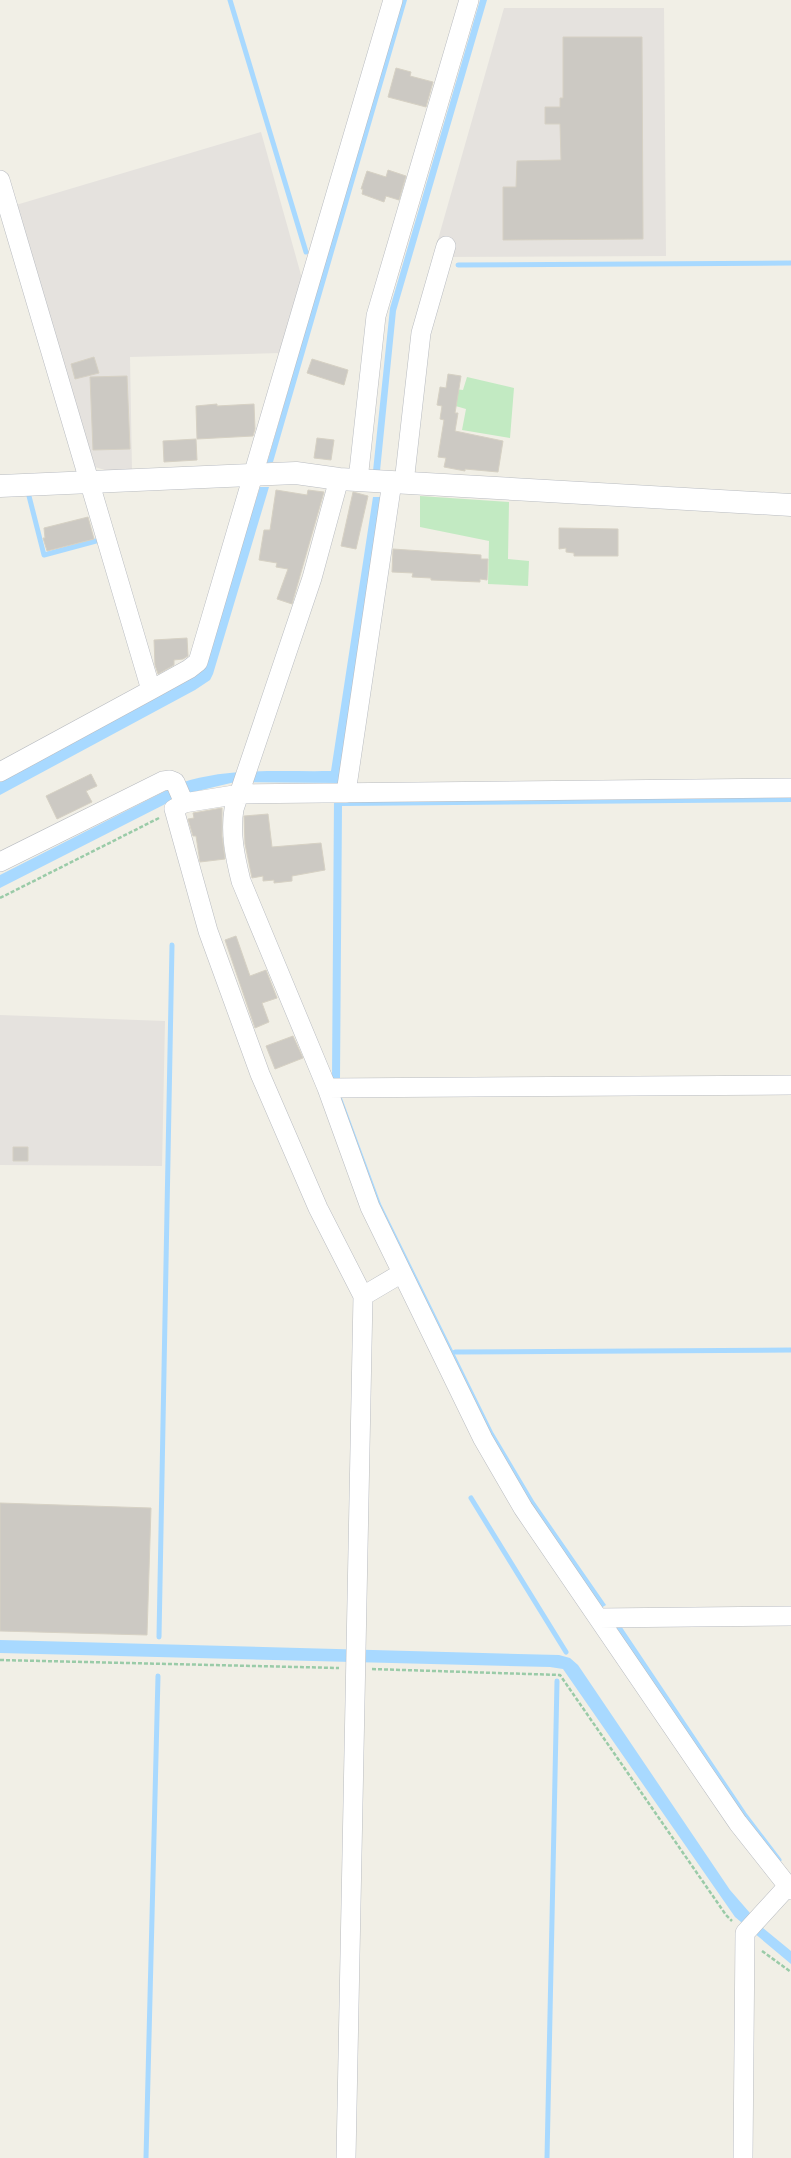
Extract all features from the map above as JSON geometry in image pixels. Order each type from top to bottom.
[{"type":"street","points":[[0,772],[189,669],[198,662],[393,0]]},
{"type":"street","points":[[469,0],[376,316],[348,480],[312,578],[234,809],[231,824],[241,881],[327,1088],[370,1207],[482,1439],[523,1508],[738,1823],[789,1888],[750,1928],[742,2158]]},
{"type":"street","points":[[0,180],[151,690]]},
{"type":"street","points":[[346,792],[398,482],[421,333],[446,246]]},
{"type":"street","points":[[0,486],[296,473],[348,480],[791,505]]},
{"type":"street","points":[[0,862],[163,781],[170,780],[175,782],[208,931],[260,1074],[318,1208],[363,1296],[346,2158]]},
{"type":"street","points":[[180,804],[241,791],[346,792],[791,788]]},
{"type":"street","points":[[327,1088],[791,1085]]},
{"type":"street","points":[[363,1296],[402,1273]]},
{"type":"street","points":[[599,1618],[791,1616]]},
{"type":"path","points":[[0,898],[180,804]]},
{"type":"path","points":[[0,1660],[355,1660],[560,1674],[726,1915],[750,1928],[757,1947],[791,1972]]},
{"type":"shaded area","points":[[504,8],[664,8],[666,256],[433,257]]},
{"type":"shaded area","points":[[261,132],[303,282],[280,353],[130,357],[132,470],[108,471],[95,467],[16,205]]},
{"type":"shaded area","points":[[0,1015],[165,1021],[162,1166],[0,1165]]},
{"type":"green space","points":[[467,377],[514,388],[510,438],[462,430],[466,409],[452,405],[454,389],[463,390]]},
{"type":"green space","points":[[420,496],[509,502],[508,559],[529,561],[528,586],[488,584],[489,541],[420,527]]},
{"type":"water","points":[[401,0],[407,0],[273,462],[267,463]]},
{"type":"water","points":[[480,0],[487,0],[396,311],[380,471],[373,471],[390,308]]},
{"type":"water","points":[[260,487],[269,487],[210,680],[195,690],[0,795],[0,782],[190,679],[202,670]]},
{"type":"water","points":[[373,497],[382,497],[338,783],[235,782],[185,794],[0,888],[0,875],[181,783],[199,778],[236,772],[331,771]]},
{"type":"water","points":[[791,795],[791,802],[342,806],[340,1078],[332,1078],[334,799]]},
{"type":"water","points":[[342,1098],[381,1204],[493,1432],[534,1501],[606,1605],[601,1608],[530,1503],[489,1434],[376,1206],[338,1099]]},
{"type":"water","points":[[0,1640],[559,1655],[570,1658],[578,1665],[730,1890],[763,1928],[791,1951],[791,1964],[735,1917],[563,1669],[550,1667],[0,1653]]},
{"type":"building","points":[[563,37],[642,37],[643,239],[503,240],[503,187],[516,187],[517,161],[561,160],[560,124],[545,124],[545,107],[560,107],[560,98],[563,98]]},
{"type":"building","points":[[396,68],[411,72],[410,76],[433,82],[426,107],[388,97]]},
{"type":"building","points":[[388,170],[406,176],[399,200],[386,196],[384,202],[362,194],[363,189],[361,189],[367,171],[386,177]]},
{"type":"building","points":[[94,357],[99,373],[75,379],[71,364]]},
{"type":"building","points":[[312,359],[348,370],[344,385],[307,373]]},
{"type":"building","points":[[448,374],[461,376],[455,413],[458,413],[455,431],[503,441],[498,472],[465,469],[465,471],[444,467],[446,458],[438,457],[444,420],[440,419],[442,406],[437,405],[440,387],[446,388]]},
{"type":"building","points":[[127,376],[130,449],[93,450],[90,377]]},
{"type":"building","points":[[217,404],[217,406],[254,404],[255,429],[253,436],[197,439],[196,406]]},
{"type":"building","points":[[317,438],[334,440],[331,460],[314,458]]},
{"type":"building","points":[[196,439],[197,460],[164,462],[163,441]]},
{"type":"building","points":[[276,490],[307,495],[308,490],[324,492],[292,604],[277,599],[288,569],[276,567],[277,563],[259,560],[264,530],[270,530]]},
{"type":"building","points":[[353,492],[368,496],[356,549],[341,546]]},
{"type":"building","points":[[88,517],[94,539],[47,551],[43,538],[45,538],[44,528]]},
{"type":"building","points":[[559,528],[618,529],[618,556],[574,556],[574,553],[566,552],[566,548],[559,549]]},
{"type":"building","points":[[393,549],[481,555],[481,559],[488,559],[487,580],[480,579],[480,582],[431,580],[431,578],[412,577],[413,573],[392,572]]},
{"type":"building","points":[[187,638],[188,656],[183,659],[174,660],[174,665],[158,674],[155,665],[154,640]]},
{"type":"building","points":[[91,774],[97,786],[86,791],[92,802],[57,819],[46,796]]},
{"type":"building","points":[[222,808],[222,836],[225,859],[200,862],[196,836],[193,836],[188,819],[194,818],[193,813]]},
{"type":"building","points":[[268,814],[272,847],[321,843],[325,870],[292,876],[292,881],[274,883],[274,880],[263,881],[263,876],[252,878],[245,844],[244,816]]},
{"type":"building","points":[[236,936],[250,976],[266,970],[277,998],[262,1003],[269,1022],[255,1028],[225,940]]},
{"type":"building","points":[[293,1036],[303,1058],[275,1069],[266,1046]]},
{"type":"building","points":[[13,1147],[28,1147],[28,1161],[13,1161]]},
{"type":"building","points":[[0,1503],[151,1508],[147,1635],[0,1631]]},
{"type":"waterway","points":[[230,0],[306,252]]},
{"type":"waterway","points":[[458,265],[791,263]]},
{"type":"waterway","points":[[29,496],[44,555],[96,541]]},
{"type":"waterway","points":[[159,1637],[172,945]]},
{"type":"waterway","points":[[455,1352],[791,1350]]},
{"type":"waterway","points":[[471,1498],[566,1652]]},
{"type":"waterway","points":[[618,1626],[744,1814],[779,1860]]},
{"type":"waterway","points":[[146,2158],[158,1676]]},
{"type":"waterway","points":[[547,2158],[557,1681]]}]
